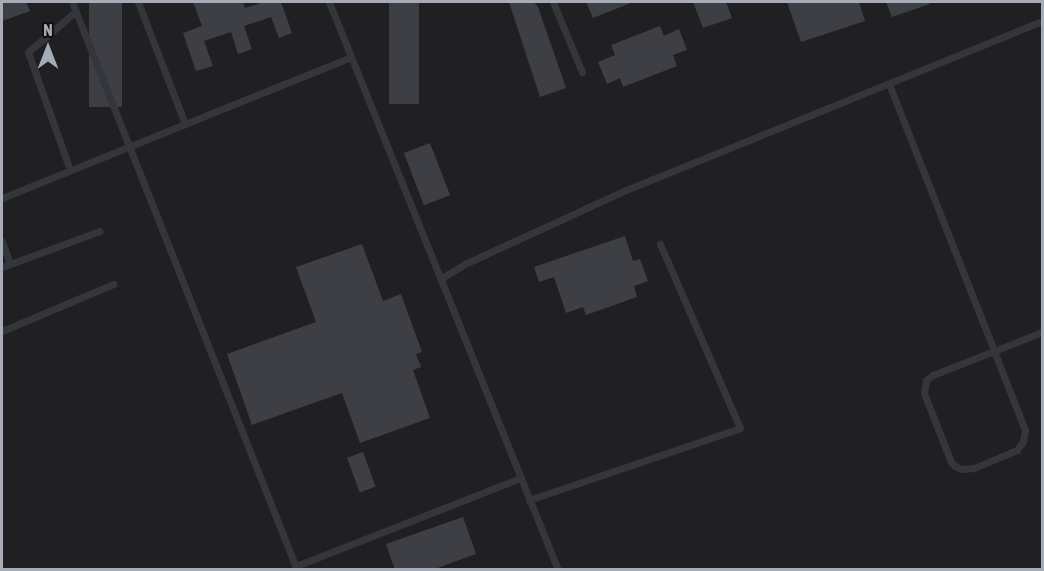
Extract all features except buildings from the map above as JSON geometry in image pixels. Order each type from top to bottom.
[{"type":"lane","points":[[72,2],[297,568],[521,478]]},
{"type":"lane","points":[[138,2],[185,124]]},
{"type":"lane","points":[[329,2],[558,570]]},
{"type":"lane","points":[[553,2],[582,72]]},
{"type":"lane","points":[[70,170],[28,52],[76,11]]},
{"type":"lane","points":[[440,279],[467,263],[626,190],[1042,21]]},
{"type":"lane","points":[[2,198],[351,57]]},
{"type":"lane","points":[[889,84],[994,351],[1023,424],[1023,441],[1017,450],[974,468],[961,469],[951,462],[924,393],[924,384],[929,376],[994,351],[1042,332]]},
{"type":"lane","points":[[2,267],[100,231]]},
{"type":"lane","points":[[2,241],[10,264]]},
{"type":"lane","points":[[530,500],[740,428],[660,244]]},
{"type":"lane","points":[[2,332],[113,284]]},
{"type":"shaded area","points":[[2,2],[1042,2],[1042,569],[2,569]]}]
